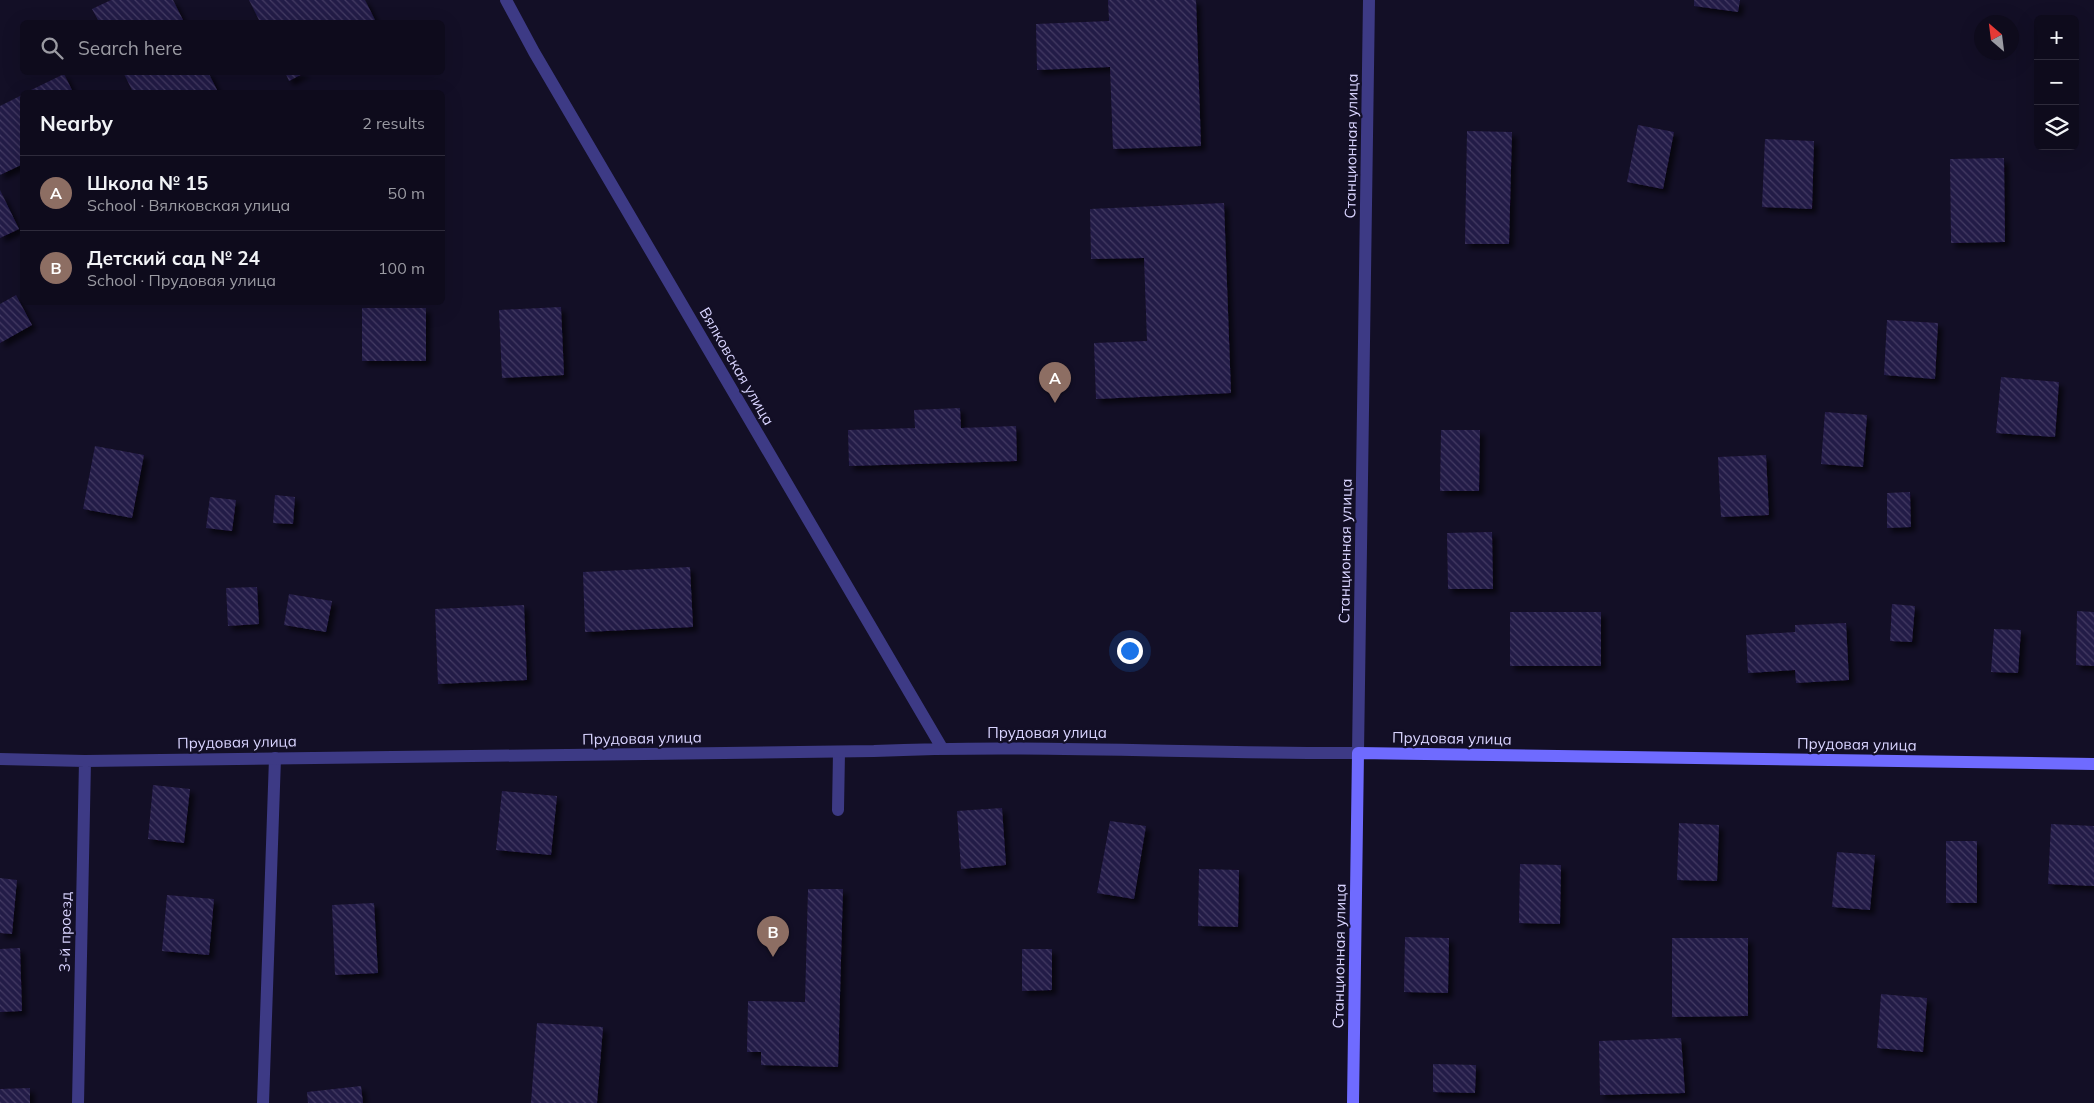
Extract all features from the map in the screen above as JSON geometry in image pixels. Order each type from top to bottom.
[{"type":"main road","name":"Прудовая улица","points":[[1358,752],[2094,764]]},
{"type":"main road","name":"Станционная улица","points":[[1353,1103],[1358,752]]},
{"type":"street","name":"Вялковская улица","points":[[506,0],[534,52],[942,748]]},
{"type":"street","name":"Станционная улица","points":[[1358,752],[1369,0]]},
{"type":"street","name":"Прудовая улица","points":[[0,758],[85,761],[839,752],[942,748],[1122,748],[1358,752]]},
{"type":"street","points":[[838,810],[839,752]]},
{"type":"street","points":[[263,1103],[276,758]]},
{"type":"street","name":"3-й проезд","points":[[78,1103],[85,761]]},
{"type":"building","points":[[111,0],[173,0],[183,20],[98,20],[92,9]]},
{"type":"building","points":[[249,0],[365,0],[375,20],[259,20]]},
{"type":"building","points":[[1108,0],[1196,0],[1201,146],[1113,149],[1110,67],[1037,70],[1036,24],[1109,21]]},
{"type":"building","points":[[1694,0],[1740,0],[1738,12],[1694,6]]},
{"type":"building","points":[[64,75],[72,90],[31,90]]},
{"type":"building","points":[[124,75],[210,75],[217,90],[132,90]]},
{"type":"building","points":[[286,75],[300,75],[289,81]]},
{"type":"building","points":[[20,96],[20,165],[0,175],[0,106]]},
{"type":"building","points":[[1638,125],[1674,132],[1663,189],[1627,182]]},
{"type":"building","points":[[1467,131],[1512,132],[1509,244],[1465,244]]},
{"type":"building","points":[[1765,139],[1814,141],[1812,209],[1762,207]]},
{"type":"building","points":[[2004,158],[2005,242],[1951,243],[1950,159]]},
{"type":"building","points":[[0,190],[19,229],[0,238]]},
{"type":"building","points":[[1224,203],[1231,393],[1096,399],[1094,343],[1147,341],[1144,258],[1091,259],[1090,209]]},
{"type":"building","points":[[16,295],[32,325],[0,343],[0,304]]},
{"type":"building","points":[[561,307],[564,375],[502,378],[499,310]]},
{"type":"building","points":[[362,308],[426,308],[426,361],[362,361]]},
{"type":"building","points":[[1887,320],[1938,323],[1935,379],[1884,375]]},
{"type":"building","points":[[2001,377],[2059,382],[2055,437],[1996,433]]},
{"type":"building","points":[[960,408],[961,428],[1016,426],[1017,461],[849,466],[848,430],[915,428],[914,410]]},
{"type":"building","points":[[1825,412],[1867,415],[1863,467],[1821,464]]},
{"type":"building","points":[[1441,430],[1480,430],[1479,491],[1440,491]]},
{"type":"building","points":[[95,446],[144,455],[132,518],[83,509]]},
{"type":"building","points":[[1766,455],[1769,515],[1721,517],[1718,457]]},
{"type":"building","points":[[1910,492],[1911,527],[1887,528],[1887,493]]},
{"type":"building","points":[[275,495],[295,497],[293,524],[273,523]]},
{"type":"building","points":[[210,497],[236,500],[232,531],[206,528]]},
{"type":"building","points":[[1492,532],[1493,589],[1448,589],[1447,533]]},
{"type":"building","points":[[690,567],[693,627],[585,632],[583,572]]},
{"type":"building","points":[[257,587],[259,624],[228,626],[226,588]]},
{"type":"building","points":[[289,594],[332,601],[326,632],[284,625]]},
{"type":"building","points":[[1892,604],[1915,606],[1912,642],[1890,641]]},
{"type":"building","points":[[524,605],[527,680],[438,684],[435,609]]},
{"type":"building","points":[[2077,611],[2094,612],[2094,666],[2076,665]]},
{"type":"building","points":[[1510,612],[1601,612],[1601,666],[1510,666]]},
{"type":"building","points":[[1846,623],[1849,680],[1796,683],[1795,670],[1748,673],[1746,635],[1795,632],[1795,625]]},
{"type":"building","points":[[1994,629],[2021,630],[2018,673],[1991,672]]},
{"type":"building","points":[[153,785],[190,789],[184,843],[148,839]]},
{"type":"building","points":[[502,791],[557,796],[551,855],[496,850]]},
{"type":"building","points":[[1002,808],[1006,865],[961,869],[957,811]]},
{"type":"building","points":[[1110,821],[1146,826],[1134,899],[1097,893]]},
{"type":"building","points":[[1679,823],[1719,825],[1717,881],[1677,880]]},
{"type":"building","points":[[2051,824],[2094,826],[2094,886],[2048,884]]},
{"type":"building","points":[[1946,841],[1977,841],[1977,903],[1946,903]]},
{"type":"building","points":[[1837,852],[1875,855],[1870,910],[1832,907]]},
{"type":"building","points":[[1520,864],[1561,865],[1560,924],[1519,923]]},
{"type":"building","points":[[1199,869],[1239,870],[1238,927],[1198,926]]},
{"type":"building","points":[[0,878],[17,880],[12,934],[0,933]]},
{"type":"building","points":[[808,889],[843,889],[838,1067],[761,1065],[761,1052],[747,1052],[748,1001],[805,1002]]},
{"type":"building","points":[[167,895],[214,899],[209,955],[162,951]]},
{"type":"building","points":[[374,903],[378,973],[335,975],[332,905]]},
{"type":"building","points":[[1405,937],[1449,938],[1448,993],[1404,992]]},
{"type":"building","points":[[1672,938],[1748,938],[1748,1016],[1672,1017]]},
{"type":"building","points":[[20,948],[22,1011],[0,1012],[0,949]]},
{"type":"building","points":[[1022,949],[1052,949],[1052,990],[1022,991]]},
{"type":"building","points":[[1881,994],[1927,998],[1923,1052],[1877,1048]]},
{"type":"building","points":[[537,1023],[603,1027],[597,1103],[531,1103]]},
{"type":"building","points":[[1681,1038],[1685,1093],[1600,1095],[1599,1041]]},
{"type":"building","points":[[1433,1064],[1476,1065],[1475,1093],[1433,1092]]},
{"type":"building","points":[[361,1086],[363,1103],[308,1103],[307,1092]]},
{"type":"building","points":[[30,1088],[30,1103],[0,1103],[0,1089]]},
{"type":"place","name":"Школа № 15","points":[[1055,403]]},
{"type":"place","name":"Детский сад № 24","points":[[773,957]]}]
